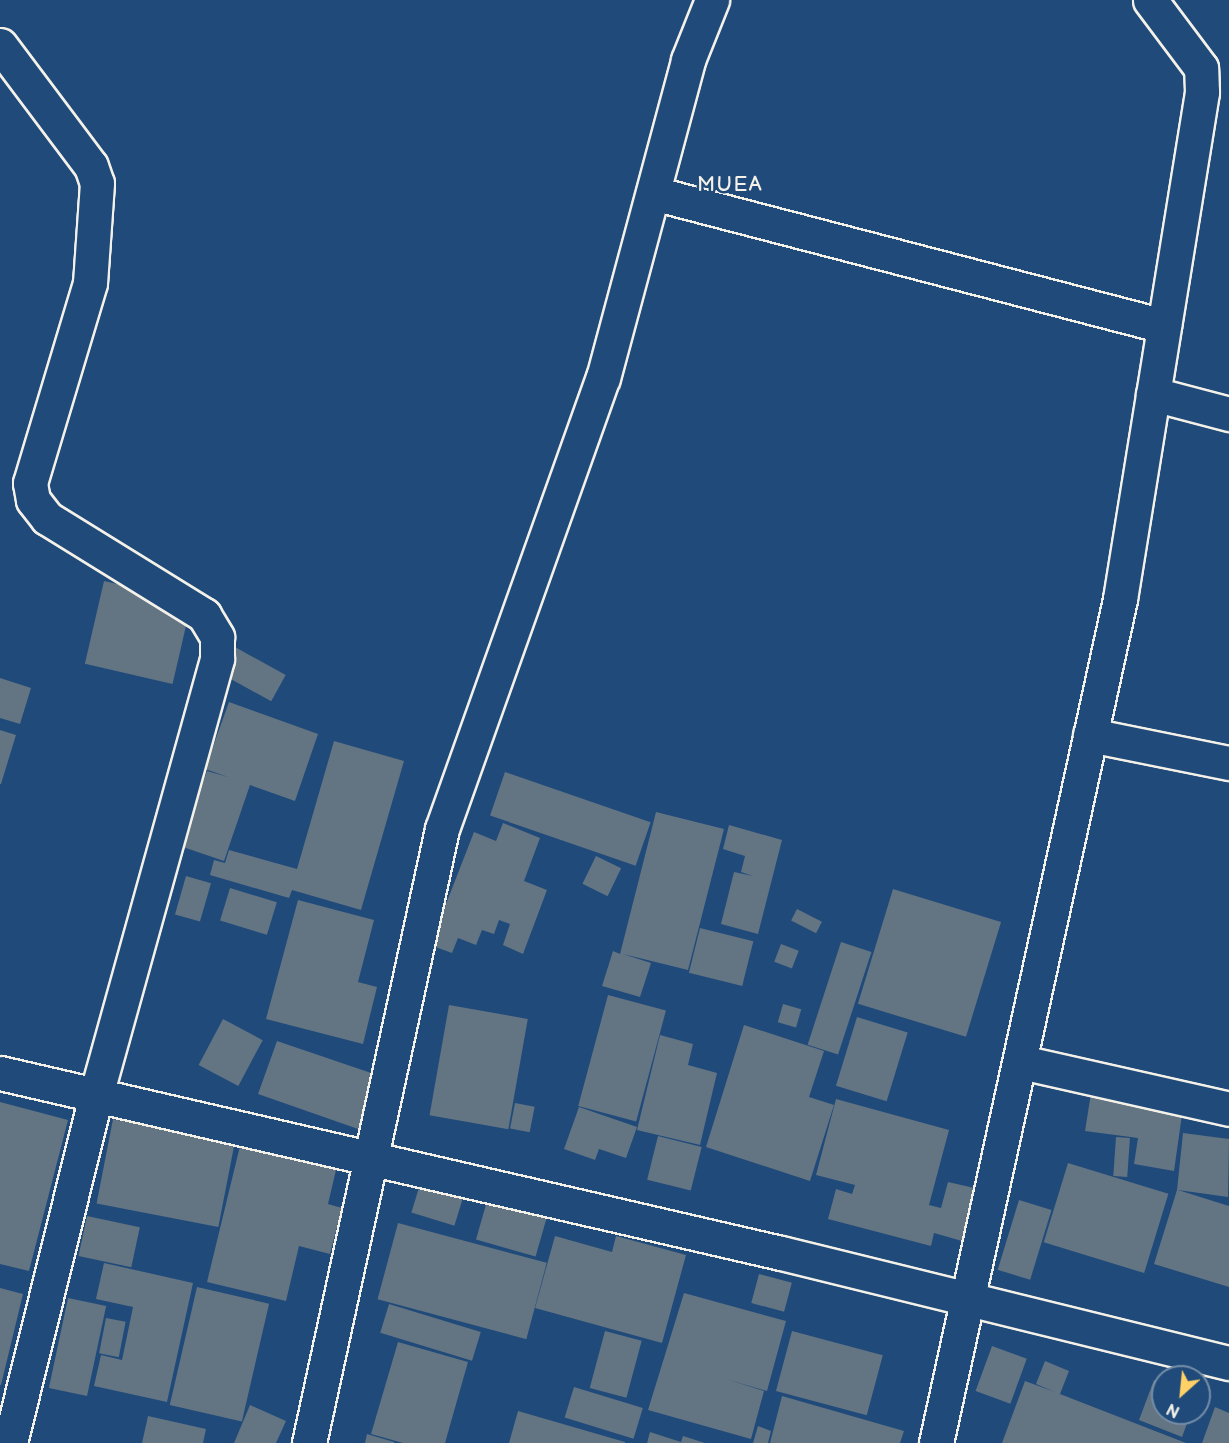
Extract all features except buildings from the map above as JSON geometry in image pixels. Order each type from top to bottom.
[{"type":"street","points":[[309,1443],[442,829],[603,378],[688,60],[712,0]]},
{"type":"street","points":[[936,1443],[970,1300],[1120,599],[1202,84],[1201,68],[1150,0]]},
{"type":"street","points":[[0,45],[92,166],[97,183],[90,283],[30,483],[33,500],[47,518],[204,615],[217,637],[216,659],[96,1095],[10,1443]]},
{"type":"street","points":[[653,193],[1164,326]]},
{"type":"street","points":[[1153,394],[1229,414]]},
{"type":"street","points":[[1090,735],[1229,764]]},
{"type":"street","points":[[1021,1062],[1229,1109]]},
{"type":"street","points":[[0,1073],[970,1300],[1229,1363]]},
{"type":"district","name":"MUEA","points":[[730,185]]}]
